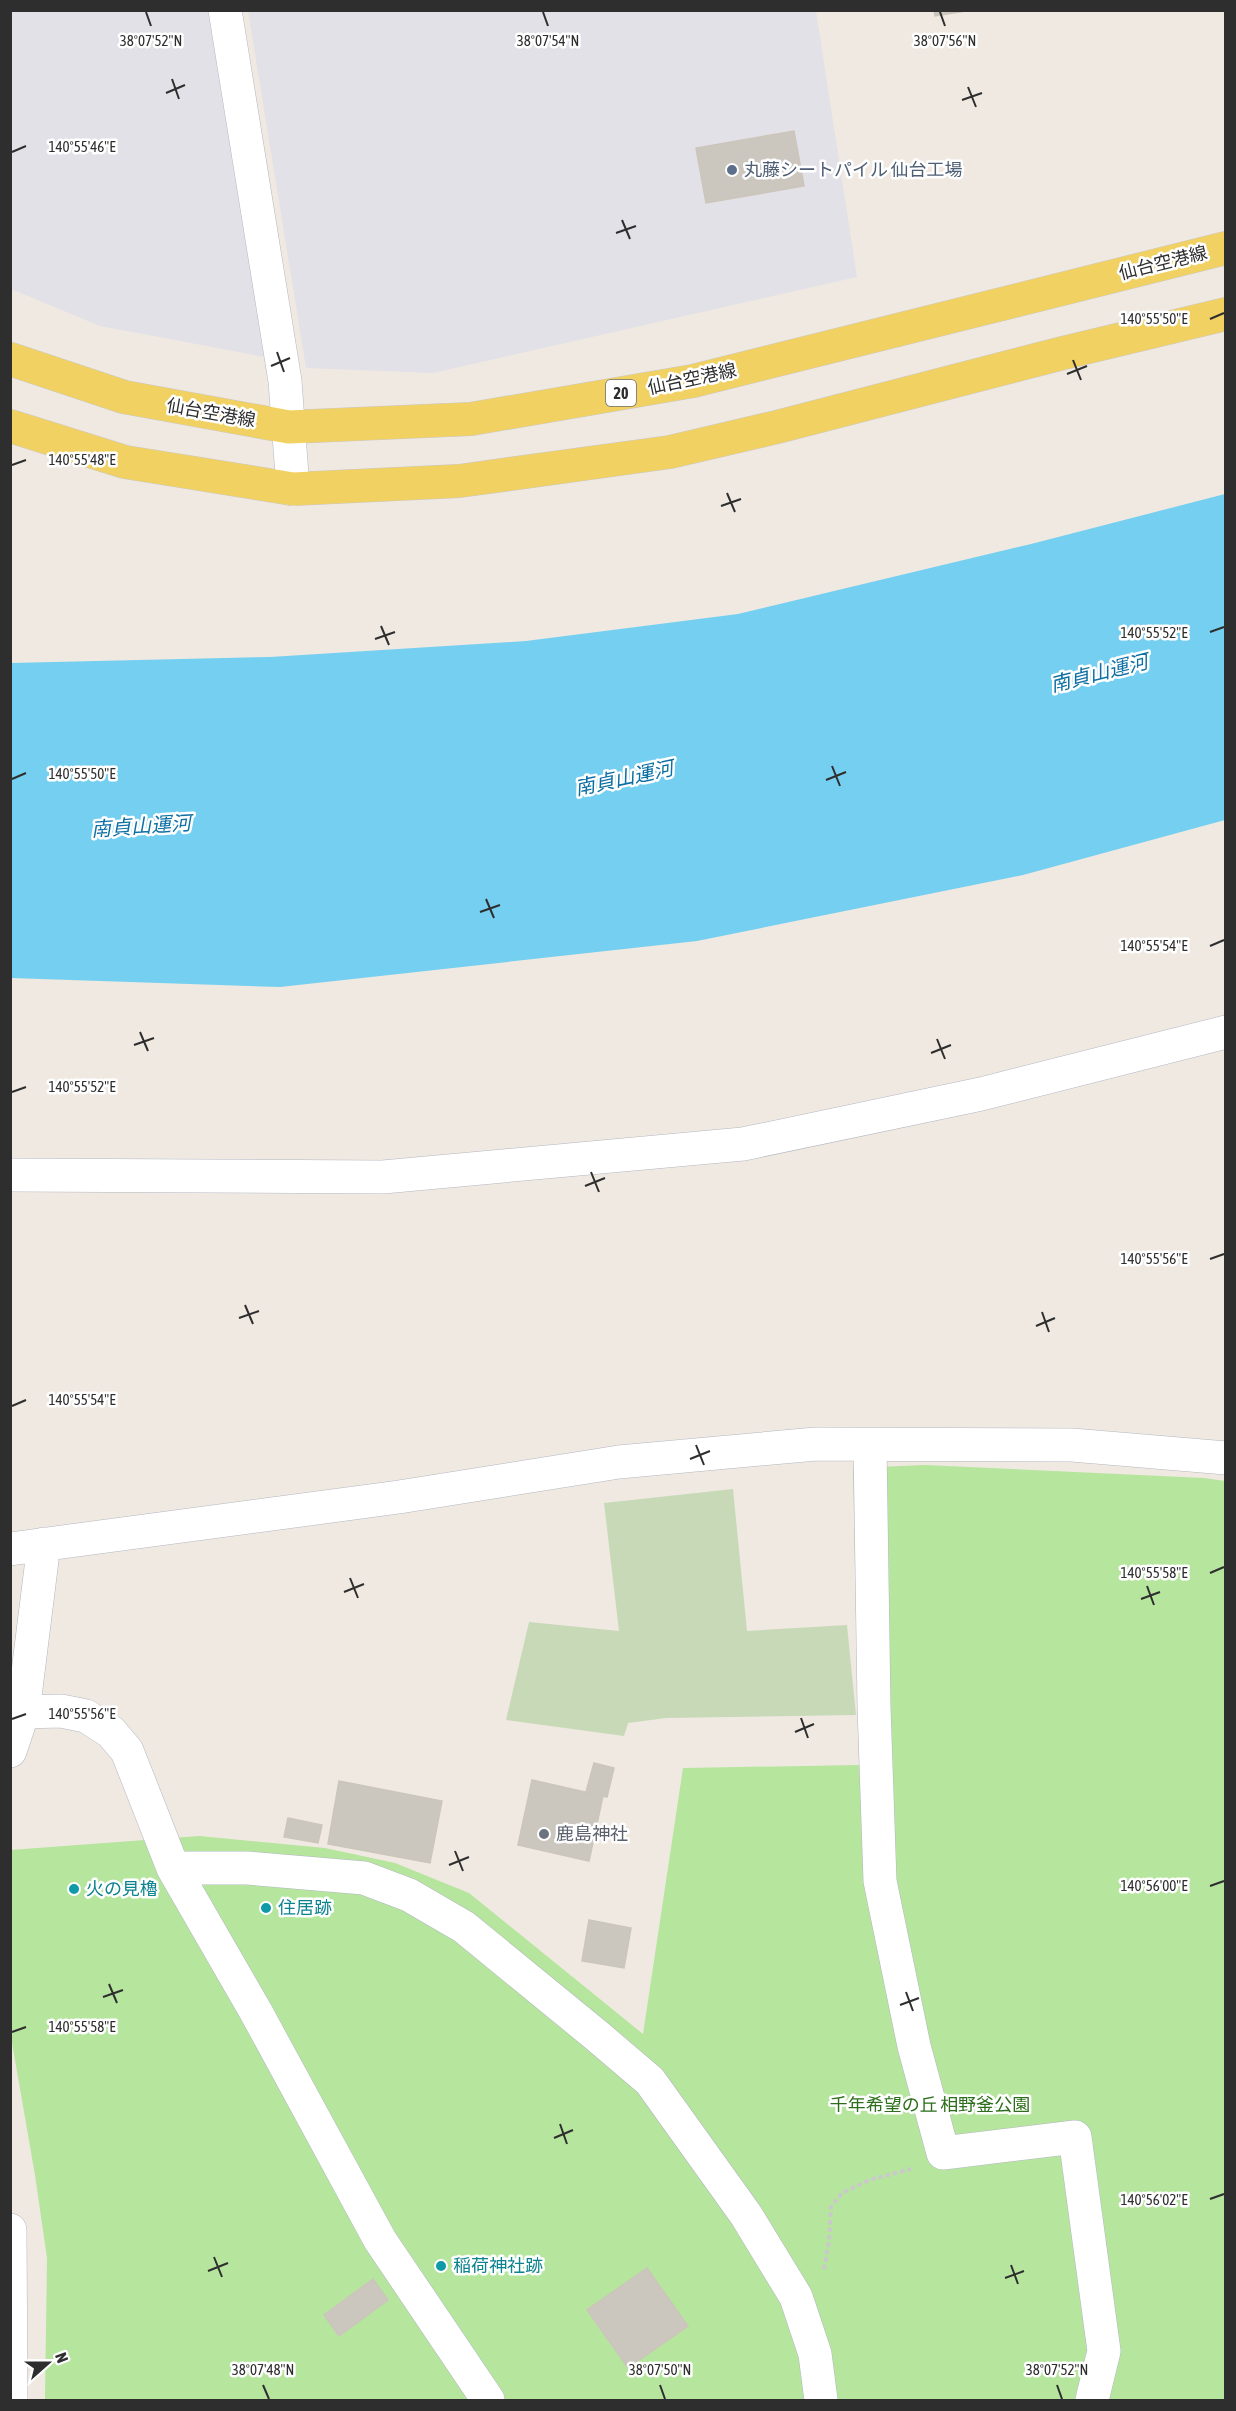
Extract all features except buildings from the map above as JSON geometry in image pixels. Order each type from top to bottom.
[{"type":"main road","name":"仙台空港線","points":[[10,359],[124,397],[289,427],[471,419],[693,381],[1226,248]]},
{"type":"main road","points":[[10,426],[125,462],[292,489],[459,481],[670,452],[1226,314]]},
{"type":"street","points":[[225,10],[285,381],[292,489]]},
{"type":"street","points":[[10,1175],[383,1176],[743,1144],[981,1094],[1226,1032]]},
{"type":"street","points":[[10,1549],[399,1497],[619,1462],[816,1444],[1072,1445],[1226,1458]]},
{"type":"street","points":[[870,1445],[874,1707],[880,1881],[914,2046],[943,2153],[1075,2137],[1104,2351],[1092,2400]]},
{"type":"street","points":[[10,1751],[24,1712],[44,1544]]},
{"type":"street","points":[[24,1712],[62,1711],[86,1716],[111,1732],[127,1751],[173,1868],[256,2012],[380,2240],[488,2400]]},
{"type":"street","points":[[173,1868],[248,1868],[363,1878],[410,1895],[464,1927],[650,2081],[746,2215],[796,2297],[815,2354],[821,2400]]},
{"type":"street","points":[[10,2230],[11,2400]]},
{"type":"path","points":[[796,2297],[812,2286],[822,2275],[829,2241],[831,2207],[842,2193],[869,2180],[906,2170],[943,2153]]},
{"type":"shaded area","points":[[10,11],[208,11],[265,357],[100,326],[11,289]]},
{"type":"shaded area","points":[[248,11],[816,11],[857,277],[433,373],[306,368]]},
{"type":"green space","name":"千年希望の丘 相野釜公園","points":[[925,1465],[1204,1478],[1225,1481],[1225,2400],[45,2400],[47,2258],[11,2037],[10,1850],[199,1836],[325,1848],[395,1863],[469,1893],[643,2034],[683,1768],[859,1765],[853,1468]]},
{"type":"green space","points":[[733,1489],[747,1631],[847,1625],[856,1715],[666,1718],[628,1723],[624,1736],[506,1720],[529,1622],[619,1631],[604,1503]]},
{"type":"water","name":"南貞山運河","points":[[1225,494],[1225,820],[1023,875],[697,941],[280,987],[11,978],[11,663],[270,657],[526,641],[738,614],[1031,544]]},
{"type":"place","name":"丸藤シートパイル 仙台工場","points":[[732,170]]},
{"type":"place","name":"鹿島神社","points":[[544,1834]]},
{"type":"place","name":"火の見櫓","points":[[74,1889]]},
{"type":"place","name":"住居跡","points":[[266,1908]]},
{"type":"place","name":"稲荷神社跡","points":[[441,2266]]}]
